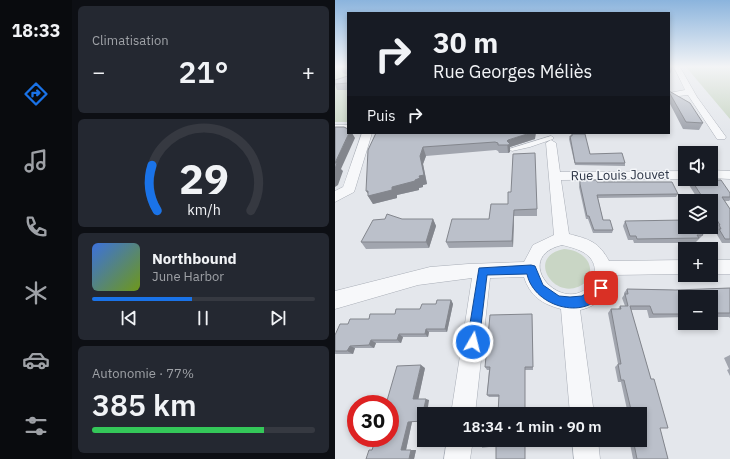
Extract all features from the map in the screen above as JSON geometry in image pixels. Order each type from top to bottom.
[{"type":"street","points":[[688,88],[721,137]]},
{"type":"street","points":[[670,95],[690,92]]},
{"type":"street","points":[[335,128],[347,128]]},
{"type":"street","points":[[335,197],[349,189],[367,134]]},
{"type":"street","points":[[551,138],[562,239]]},
{"type":"street","points":[[718,174],[730,175]]},
{"type":"street","name":"Rue Louis Jouvet","points":[[555,176],[678,175]]},
{"type":"street","points":[[562,239],[583,243],[593,250],[600,258],[604,268],[604,278],[601,288],[593,296],[583,301],[570,303],[558,301],[547,296],[536,284],[531,269],[532,260],[536,252],[543,245],[562,239]]},
{"type":"street","points":[[604,268],[678,267]]},
{"type":"street","points":[[718,267],[730,267]]},
{"type":"street","points":[[335,300],[396,282],[424,277],[482,271],[531,269]]},
{"type":"street","points":[[464,407],[482,271]]},
{"type":"street","points":[[570,303],[581,407]]},
{"type":"street","points":[[457,459],[459,447]]},
{"type":"street","points":[[586,447],[587,459]]},
{"type":"lane","points":[[512,149],[551,138]]},
{"type":"green space","points":[[335,88],[347,88],[347,122],[335,122]]},
{"type":"green space","points":[[704,88],[730,88],[730,119]]},
{"type":"green space","points":[[564,249],[581,255],[585,258],[590,268],[588,280],[577,287],[566,289],[557,285],[549,278],[545,270],[546,261],[552,254]]},
{"type":"building","points":[[670,92],[690,103],[703,123],[686,122]]},
{"type":"building","points":[[335,127],[344,127],[347,128],[347,134],[349,134],[335,163]]},
{"type":"building","points":[[376,134],[527,134],[508,140],[507,141],[510,144],[508,145],[498,145],[498,143],[495,142],[423,147],[420,156],[424,175],[419,176],[420,178],[415,181],[392,187],[392,190],[368,196],[368,191],[366,191],[368,150]]},
{"type":"building","points":[[572,134],[585,134],[590,154],[622,153],[625,163],[575,163],[570,136],[572,136]]},
{"type":"building","points":[[535,153],[537,209],[514,210],[512,241],[446,242],[452,219],[489,219],[491,204],[508,204],[508,192],[511,192],[513,154]]},
{"type":"building","points":[[580,180],[597,180],[597,182],[672,182],[678,194],[597,195],[603,220],[610,220],[613,230],[594,230],[589,216],[587,216]]},
{"type":"building","points":[[718,180],[721,180],[730,193],[730,197],[722,197],[730,209],[730,239],[725,239],[719,229],[721,229],[718,222],[718,194],[700,194],[695,186],[718,186]]},
{"type":"building","points":[[387,214],[402,219],[433,219],[426,242],[361,242],[373,220],[385,219]]},
{"type":"building","points":[[678,220],[678,234],[703,235],[697,235],[699,238],[637,239],[636,236],[630,236],[625,221]]},
{"type":"building","points":[[730,288],[730,313],[718,313],[718,290],[678,290],[678,314],[653,314],[650,306],[630,306],[651,379],[654,379],[668,428],[660,428],[668,459],[637,459],[635,447],[647,447],[647,407],[630,407],[624,380],[621,380],[618,364],[621,364],[611,309],[621,309],[620,306],[628,306],[625,294],[628,294],[627,289],[676,290]]},
{"type":"building","points":[[437,300],[451,300],[445,329],[426,329],[425,334],[399,334],[397,340],[371,340],[369,345],[350,346],[347,351],[335,351],[335,335],[340,324],[348,324],[350,319],[369,319],[370,314],[395,314],[396,309],[420,309],[422,304],[436,304]]},
{"type":"building","points":[[532,314],[533,367],[525,367],[525,407],[498,407],[499,395],[487,395],[490,367],[485,367],[490,315]]},
{"type":"building","points":[[421,365],[413,399],[426,399],[424,407],[417,407],[417,421],[408,422],[401,450],[411,450],[409,459],[366,459],[369,450],[372,450],[373,447],[399,447],[399,395],[389,395],[397,366]]},
{"type":"building","points":[[496,447],[525,447],[525,459],[496,459]]},
{"type":"route","points":[[473,342],[482,271],[531,269],[533,279],[547,296],[558,301],[570,303],[583,301],[593,296],[601,288]]}]
